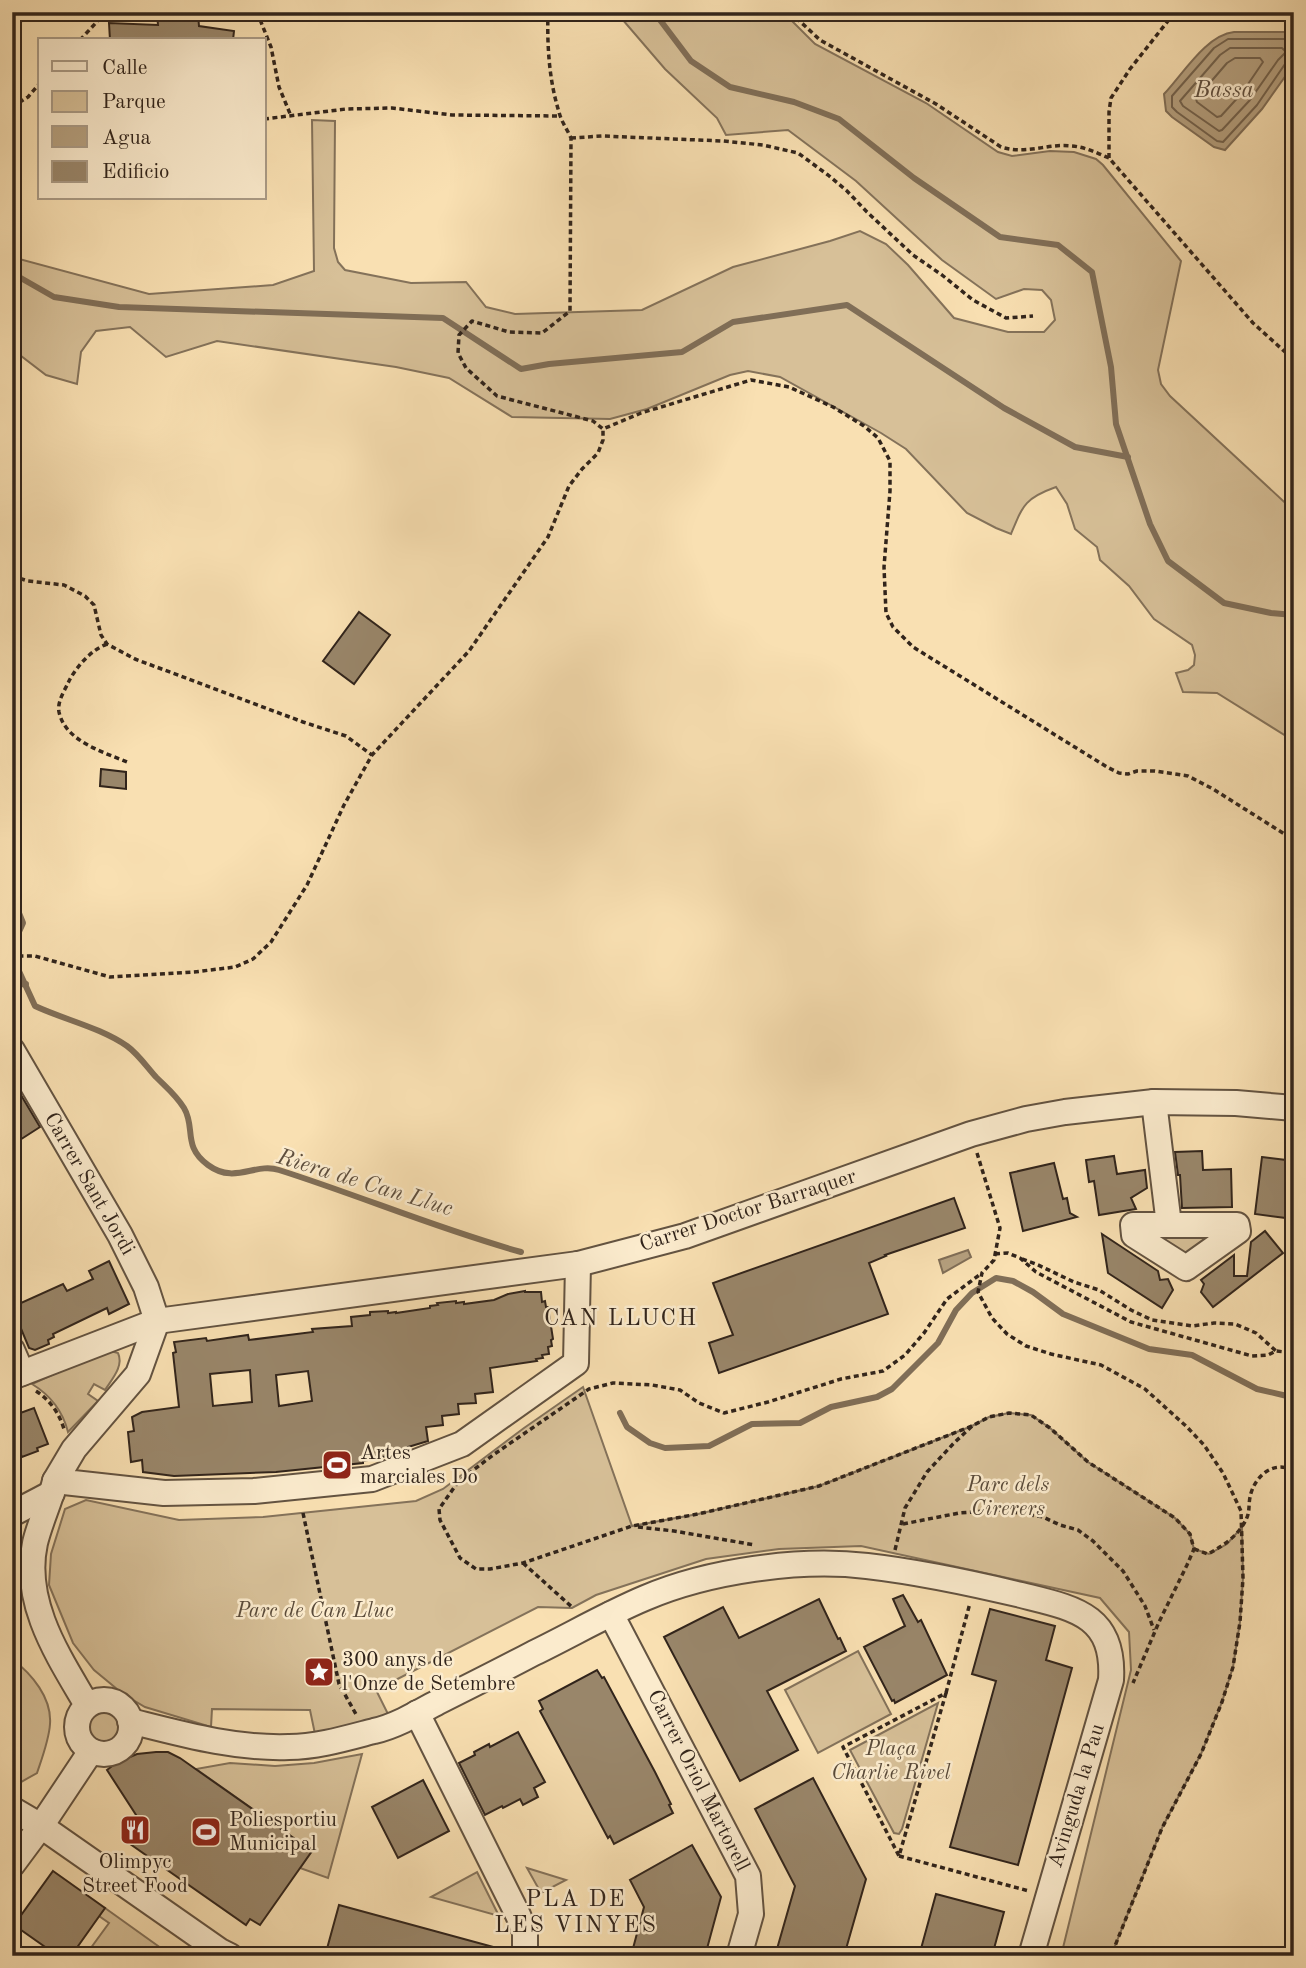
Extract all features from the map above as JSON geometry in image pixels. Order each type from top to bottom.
[{"type":"street","name":"Carrer Sant Jordi","points":[[12,1050],[120,1235],[146,1287],[157,1321]]},
{"type":"street","name":"Carrer Doctor Barraquer","points":[[20,1372],[157,1321],[578,1264],[685,1236],[971,1134],[1026,1119],[1154,1102],[1236,1103],[1294,1108]]},
{"type":"street","points":[[1154,1102],[1169,1225]]},
{"type":"street","points":[[12,1514],[53,1487],[164,1493],[254,1491],[372,1479],[462,1444],[576,1363],[578,1264]]},
{"type":"street","points":[[87,1706],[49,1639],[37,1606],[33,1575],[35,1545],[53,1487],[74,1448],[138,1374],[157,1321]]},
{"type":"street","points":[[130,1721],[214,1740],[259,1746],[291,1747],[332,1741],[378,1731],[646,1597],[694,1581],[791,1566],[836,1564],[867,1566],[975,1584]]},
{"type":"street","name":"Avinguda la Pau","points":[[975,1584],[1070,1609],[1086,1616],[1096,1624],[1103,1636],[1112,1663],[1111,1679],[1031,1956]]},
{"type":"street","name":"Carrer Oriol Martorell","points":[[611,1614],[748,1876],[751,1914],[739,1956]]},
{"type":"street","points":[[95,1701],[113,1702],[127,1713],[130,1721],[128,1738],[116,1751],[108,1754],[91,1751],[84,1746],[77,1729],[81,1712],[95,1701]]},
{"type":"street","points":[[417,1713],[518,1915],[525,1932],[525,1956]]},
{"type":"street","points":[[12,1865],[91,1751]]},
{"type":"street","points":[[12,1809],[41,1826],[230,1956]]},
{"type":"path","points":[[12,67],[23,12]]},
{"type":"path","points":[[81,38],[106,12]]},
{"type":"path","points":[[257,12],[271,47],[279,87],[291,116]]},
{"type":"path","points":[[548,12],[548,59],[560,116],[571,138],[570,311],[542,333],[509,332],[472,321],[459,335],[458,353],[467,368],[497,396],[593,421],[603,429]]},
{"type":"path","points":[[790,12],[820,40],[936,104],[1001,147],[1026,150],[1072,146],[1109,158],[1253,323],[1294,360]]},
{"type":"path","points":[[1109,158],[1111,98],[1175,12]]},
{"type":"path","points":[[12,107],[28,97],[38,85]]},
{"type":"path","points":[[266,119],[346,109],[392,108],[452,115],[560,116]]},
{"type":"path","points":[[571,138],[601,135],[723,141],[763,145],[798,153],[847,191],[913,255],[973,300],[1006,318],[1034,316]]},
{"type":"path","points":[[603,429],[641,413],[751,380],[789,387],[832,407],[878,438],[890,461],[884,592],[886,612],[901,636],[913,647],[1107,767],[1119,773],[1155,771],[1188,776],[1294,840]]},
{"type":"path","points":[[12,961],[18,956],[35,956],[110,977],[235,967],[253,959],[271,942],[307,885],[344,805],[372,755],[469,651],[548,537],[569,486],[598,453],[603,440],[603,429]]},
{"type":"path","points":[[12,576],[28,581],[64,585],[85,596],[94,605],[101,635],[107,644],[135,659],[346,736],[372,755]]},
{"type":"path","points":[[107,644],[98,648],[73,675],[60,702],[59,711],[63,722],[83,742],[127,762]]},
{"type":"path","points":[[971,1134],[1000,1228],[994,1260],[982,1273],[947,1299],[905,1355],[883,1371],[841,1379],[724,1413],[699,1403],[680,1390],[652,1385],[613,1383],[589,1390],[458,1482],[439,1509],[440,1520],[460,1558],[475,1569],[490,1569],[523,1563],[632,1526],[819,1486],[972,1426],[989,1416],[1009,1413],[1031,1415],[1088,1462],[1175,1518],[1190,1534],[1194,1549],[1154,1632],[1132,1687]]},
{"type":"path","points":[[995,1254],[1008,1253],[1099,1290],[1152,1320],[1194,1326],[1235,1324],[1256,1333],[1276,1351]]},
{"type":"path","points":[[1020,1258],[1036,1272],[1131,1322],[1252,1356],[1268,1355],[1276,1351],[1294,1353]]},
{"type":"path","points":[[982,1273],[978,1292],[992,1318],[1007,1334],[1026,1346],[1101,1365],[1145,1389],[1204,1446],[1223,1473],[1241,1511],[1243,1578],[1233,1667],[1201,1754],[1162,1828],[1111,1956]]},
{"type":"path","points":[[20,1372],[59,1415],[65,1433]]},
{"type":"path","points":[[894,1556],[905,1508],[928,1472],[972,1426]]},
{"type":"path","points":[[1194,1549],[1209,1554],[1227,1544],[1242,1527],[1250,1511],[1250,1496],[1255,1483],[1266,1472],[1277,1466],[1294,1471]]},
{"type":"path","points":[[901,1524],[959,1513],[999,1510],[1043,1517],[1078,1530],[1123,1571],[1145,1606],[1154,1632]]},
{"type":"path","points":[[303,1513],[339,1684],[361,1723]]},
{"type":"path","points":[[632,1526],[758,1546]]},
{"type":"path","points":[[523,1563],[572,1608]]},
{"type":"path","points":[[899,1856],[975,1584]]},
{"type":"path","points":[[946,1693],[843,1747],[899,1856],[1047,1896]]},
{"type":"green space","points":[[616,12],[783,12],[815,44],[926,103],[998,152],[1012,156],[1050,151],[1074,152],[1096,159],[1103,165],[1181,261],[1158,370],[1161,384],[1170,396],[1294,511],[1294,741],[1217,693],[1183,692],[1176,673],[1188,670],[1194,665],[1192,645],[1154,619],[1129,586],[1100,560],[1097,547],[1075,529],[1067,504],[1056,487],[1026,504],[1011,534],[967,513],[906,449],[780,377],[748,371],[730,375],[647,409],[610,419],[512,417],[449,378],[396,367],[217,341],[166,357],[130,327],[96,331],[81,352],[77,384],[46,375],[12,349],[12,257],[149,294],[273,285],[314,271],[312,120],[335,121],[334,248],[338,262],[345,270],[411,283],[466,282],[486,307],[515,314],[642,310],[733,267],[860,231],[886,244],[954,318],[1008,332],[1044,332],[1055,320],[1051,300],[1042,290],[1024,289],[996,299],[942,260],[856,181],[788,130],[726,135],[717,118],[665,69]]},
{"type":"green space","points":[[1219,1229],[1184,1256],[1142,1230]]},
{"type":"green space","points":[[107,1350],[118,1353],[116,1372],[105,1390],[94,1384],[88,1394],[98,1401],[68,1432],[55,1405],[45,1393],[32,1384]]},
{"type":"green space","points":[[583,1387],[632,1526],[819,1486],[989,1417],[1009,1413],[1031,1415],[1088,1462],[1175,1518],[1190,1534],[1194,1549],[1209,1554],[1227,1544],[1242,1527],[1243,1578],[1233,1667],[1201,1754],[1162,1828],[1111,1956],[1061,1956],[1131,1670],[1129,1632],[1100,1598],[861,1546],[779,1549],[706,1559],[596,1595],[572,1608],[538,1607],[376,1690],[388,1714],[373,1721],[315,1734],[310,1710],[212,1709],[211,1727],[145,1707],[123,1694],[94,1670],[73,1643],[49,1585],[51,1554],[65,1509],[86,1500],[179,1520],[263,1517],[416,1501],[443,1489]]},
{"type":"green space","points":[[858,1651],[891,1714],[818,1753],[785,1690]]},
{"type":"green space","points":[[12,1659],[39,1687],[50,1714],[48,1736],[37,1773],[21,1782],[12,1764]]},
{"type":"green space","name":"Plaça Charlie Rivel","points":[[938,1703],[902,1829],[899,1834],[894,1833],[850,1750]]},
{"type":"green space","points":[[104,1710],[116,1714],[120,1726],[116,1738],[104,1742],[92,1738],[88,1726],[92,1714]]},
{"type":"green space","points":[[362,1754],[328,1878],[300,1868],[312,1851],[196,1769],[230,1763],[275,1766],[314,1763]]},
{"type":"green space","points":[[527,1868],[566,1880],[541,1893]]},
{"type":"green space","points":[[477,1872],[499,1916],[431,1897]]},
{"type":"green space","points":[[105,1908],[172,1956],[85,1956],[109,1923],[99,1916]]},
{"type":"water","name":"Bassa","points":[[1234,32],[1294,32],[1294,64],[1262,109],[1225,150],[1214,147],[1172,117],[1166,111],[1164,94],[1214,40]]},
{"type":"water","points":[[968,1250],[971,1257],[943,1273],[939,1260]]},
{"type":"building","points":[[157,14],[198,14],[199,26],[234,31],[233,38],[110,38],[109,23],[158,25]]},
{"type":"building","points":[[359,612],[390,635],[354,684],[323,661]]},
{"type":"building","points":[[101,769],[126,772],[126,789],[100,786]]},
{"type":"building","points":[[12,1080],[40,1127],[12,1145]]},
{"type":"building","points":[[1202,1151],[1203,1170],[1231,1169],[1232,1207],[1182,1208],[1180,1175],[1175,1152]]},
{"type":"building","points":[[1114,1156],[1117,1174],[1145,1170],[1147,1188],[1131,1198],[1136,1209],[1099,1215],[1094,1181],[1089,1182],[1086,1160]]},
{"type":"building","points":[[1262,1157],[1294,1161],[1294,1219],[1255,1214]]},
{"type":"building","points":[[1054,1163],[1063,1199],[1067,1198],[1070,1213],[1077,1217],[1023,1231],[1010,1173]]},
{"type":"building","points":[[954,1198],[965,1228],[869,1263],[888,1314],[719,1373],[709,1343],[733,1335],[713,1283]]},
{"type":"building","points":[[1265,1231],[1283,1253],[1213,1307],[1201,1292],[1204,1284],[1201,1280],[1234,1255],[1234,1276],[1247,1276],[1251,1242]]},
{"type":"building","points":[[1102,1234],[1158,1271],[1160,1280],[1168,1279],[1173,1290],[1162,1308],[1108,1273]]},
{"type":"building","points":[[109,1261],[129,1304],[109,1314],[107,1308],[53,1334],[54,1337],[48,1340],[49,1344],[35,1350],[29,1348],[12,1307],[63,1284],[67,1291],[93,1279],[89,1271]]},
{"type":"building","points":[[541,1292],[542,1302],[545,1301],[548,1307],[553,1339],[552,1346],[548,1347],[549,1354],[542,1355],[543,1358],[536,1359],[537,1361],[490,1368],[493,1392],[475,1394],[476,1403],[458,1404],[459,1414],[442,1416],[443,1425],[426,1427],[428,1441],[363,1463],[276,1472],[174,1476],[143,1472],[142,1460],[131,1462],[128,1432],[134,1431],[132,1417],[142,1412],[179,1407],[174,1342],[206,1338],[207,1341],[248,1335],[249,1340],[313,1332],[312,1329],[352,1326],[351,1317],[370,1315],[370,1312],[396,1313],[430,1308],[438,1305],[437,1303],[456,1301],[464,1304],[494,1300],[508,1294]],"holes":[[[250,1370],[252,1402],[213,1406],[210,1374]],[[308,1371],[312,1401],[279,1406],[276,1375]]]},
{"type":"building","points":[[34,1408],[48,1444],[22,1457],[12,1432],[12,1416]]},
{"type":"building","points":[[903,1595],[918,1622],[921,1620],[947,1675],[895,1703],[864,1647],[905,1626],[893,1599]]},
{"type":"building","points":[[819,1599],[846,1651],[767,1691],[798,1750],[740,1781],[664,1637],[723,1607],[739,1638]]},
{"type":"building","points":[[990,1609],[1055,1626],[1046,1660],[1072,1668],[1018,1865],[950,1847],[996,1681],[972,1674]]},
{"type":"building","points":[[597,1670],[602,1678],[604,1677],[655,1772],[673,1813],[614,1844],[610,1836],[608,1838],[540,1711],[543,1709],[539,1701]]},
{"type":"building","points":[[518,1732],[545,1782],[534,1788],[538,1797],[523,1805],[520,1799],[485,1815],[459,1763],[489,1744],[490,1747]]},
{"type":"building","name":"Poliesportiu Municipal","points":[[168,1752],[180,1758],[312,1851],[260,1925],[250,1919],[246,1925],[123,1839],[138,1818],[107,1770],[137,1754]]},
{"type":"building","points":[[813,1778],[866,1879],[844,1956],[775,1956],[795,1886],[755,1809]]},
{"type":"building","points":[[423,1780],[449,1831],[398,1858],[372,1807]]},
{"type":"building","points":[[692,1845],[721,1897],[705,1956],[631,1956],[644,1907],[630,1880]]},
{"type":"building","points":[[53,1871],[105,1908],[71,1956],[58,1956],[14,1925]]},
{"type":"building","points":[[936,1894],[1004,1912],[992,1956],[919,1956]]},
{"type":"building","points":[[339,1905],[508,1951],[507,1956],[325,1956]]},
{"type":"waterway","points":[[654,12],[691,61],[730,87],[794,102],[839,119],[914,178],[1000,237],[1058,245],[1092,272],[1111,367],[1116,424],[1150,524],[1168,561],[1224,603],[1294,615]]},
{"type":"waterway","points":[[12,273],[54,297],[119,307],[443,318],[521,369],[682,352],[733,322],[847,305],[1004,408],[1075,447],[1128,457]]},
{"type":"waterway","name":"Riera de Can Lluc","points":[[12,896],[23,923],[12,947]]},
{"type":"waterway","name":"Riera de Can Lluc","points":[[12,956],[35,1006],[105,1034],[127,1046],[139,1057],[175,1095],[187,1115],[195,1151],[218,1171],[236,1173],[270,1168],[279,1170],[521,1252]]},
{"type":"waterway","points":[[12,985],[26,984]]},
{"type":"waterway","name":"Riera de Can Lluc","points":[[620,1413],[627,1427],[650,1443],[665,1448],[709,1446],[752,1424],[800,1423],[831,1407],[877,1397],[892,1389],[938,1343],[956,1310],[972,1293],[996,1278],[1013,1281],[1063,1314],[1149,1349],[1192,1355],[1257,1389],[1287,1396],[1294,1395]]},
{"type":"place","name":"Artes marciales Do","points":[[337,1465]]},
{"type":"place","name":"300 anys de l'Onze de Setembre","points":[[319,1672]]},
{"type":"place","name":"Olimpyc Street Food","points":[[135,1830]]},
{"type":"place","name":"Poliesportiu Municipal","points":[[206,1832]]},
{"type":"district","name":"CAN LLUCH","points":[[621,1318]]},
{"type":"district","name":"PLA DE LES VINYES","points":[[576,1912]]},
{"type":"park label","name":"Parc dels Cirerers","points":[[1008,1497]]},
{"type":"park label","name":"Parc de Can Lluc","points":[[315,1611]]}]
